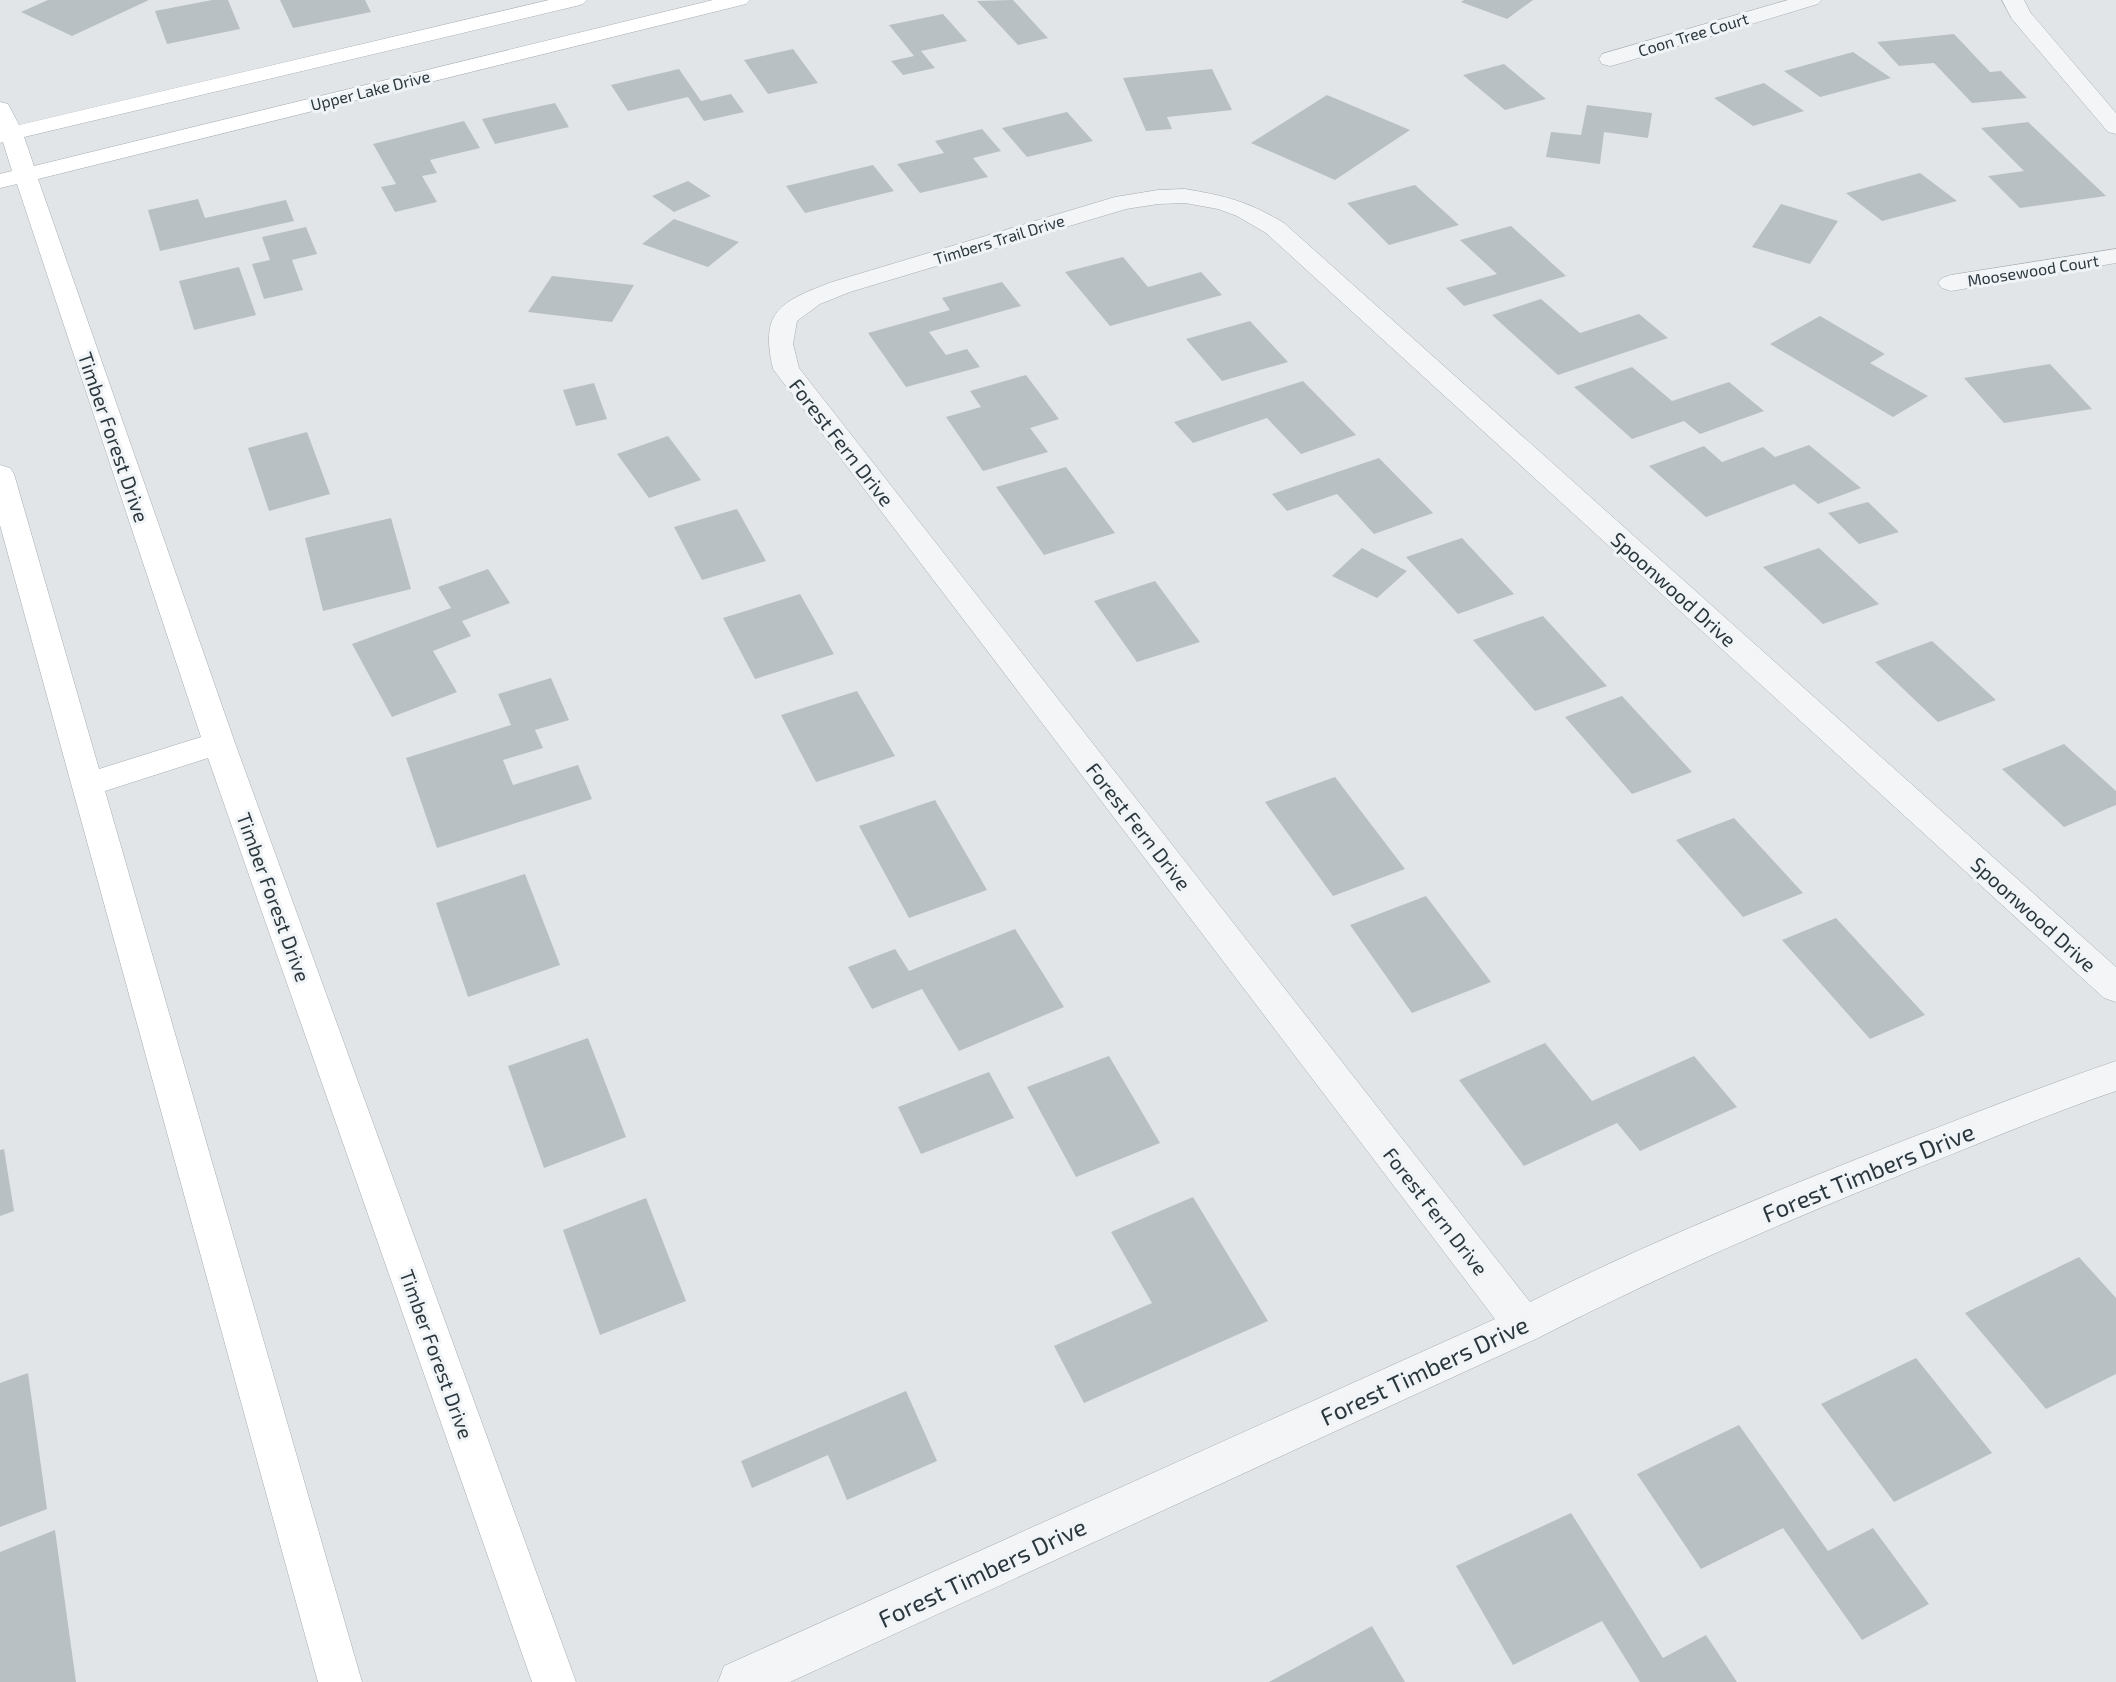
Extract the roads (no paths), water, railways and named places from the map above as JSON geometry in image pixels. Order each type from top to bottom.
[{"type":"street","points":[[5,134],[576,0]]},
{"type":"street","name":"Upper Lake Drive","points":[[12,178],[739,0]]},
{"type":"street","name":"Coon Tree Court","points":[[1610,59],[1811,0]]},
{"type":"street","points":[[2013,0],[2020,14],[2116,127]]},
{"type":"street","name":"Timber Forest Drive","points":[[0,109],[12,178],[219,743],[554,1682]]},
{"type":"street","name":"Timbers Trail Drive","points":[[785,318],[811,299],[841,287],[1123,202],[1185,196],[1223,202]]},
{"type":"street","name":"Spoonwood Drive","points":[[1223,202],[1246,211],[1275,228],[2116,988]]},
{"type":"street","name":"Moosewood Court","points":[[1951,284],[2116,256]]},
{"type":"street","name":"Forest Fern Drive","points":[[785,318],[780,344],[786,369],[1524,1324]]},
{"type":"street","points":[[0,474],[340,1682]]},
{"type":"street","points":[[89,784],[219,743]]},
{"type":"street","name":"Forest Timbers Drive","points":[[740,1682],[1524,1324],[1593,1288],[1727,1229],[2066,1093],[2116,1076]]}]
